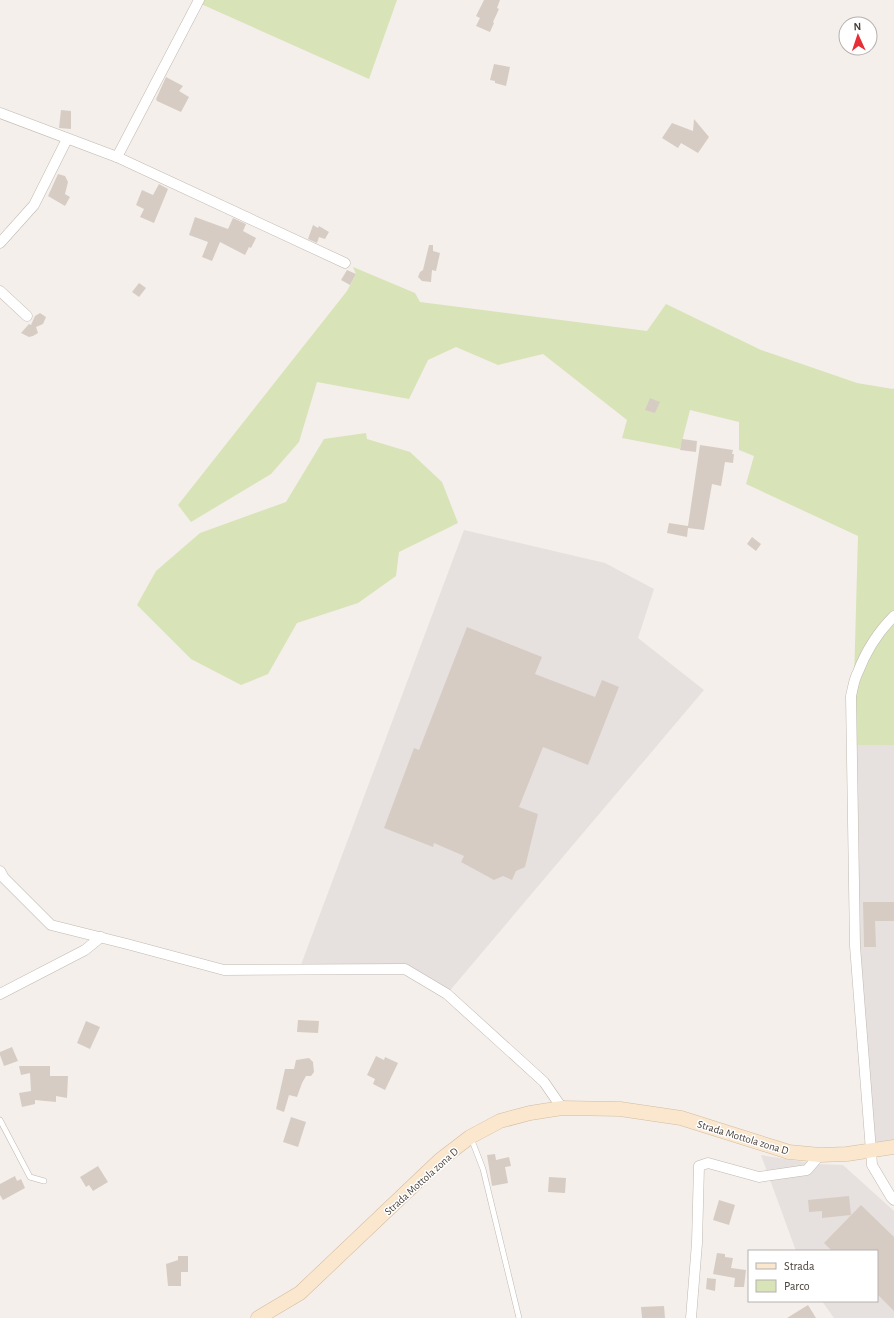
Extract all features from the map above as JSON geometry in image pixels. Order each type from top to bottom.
[{"type":"main road","name":"Strada Mottola zona D","points":[[258,1318],[300,1293],[440,1160],[470,1137],[500,1121],[530,1113],[562,1108],[620,1109],[681,1118],[789,1152],[820,1155],[894,1147]]},
{"type":"street","points":[[117,157],[199,0]]},
{"type":"street","points":[[0,113],[117,157],[345,263]]},
{"type":"street","points":[[0,243],[34,205],[67,139]]},
{"type":"street","points":[[0,291],[27,316]]},
{"type":"street","points":[[894,616],[880,631],[868,651],[857,672],[851,696],[855,946],[872,1165],[894,1200]]},
{"type":"street","points":[[0,871],[4,878],[51,925],[224,970],[405,969],[447,994],[544,1082],[562,1108]]},
{"type":"street","points":[[0,994],[84,950],[102,938]]},
{"type":"street","points":[[691,1318],[697,1243],[699,1166],[708,1163],[759,1177],[807,1170],[820,1155]]},
{"type":"lane","points":[[0,1120],[30,1177],[44,1180]]},
{"type":"lane","points":[[470,1137],[483,1168],[519,1318]]},
{"type":"shaded area","points":[[464,530],[605,563],[654,589],[638,638],[704,690],[447,994],[405,969],[299,970]]},
{"type":"shaded area","points":[[894,616],[894,1147],[871,1151],[855,946],[851,696]]},
{"type":"shaded area","points":[[761,1155],[817,1164],[843,1165],[894,1211],[894,1318],[834,1318],[823,1302],[878,1302],[878,1250],[796,1250]]},
{"type":"green space","points":[[203,0],[397,0],[369,79],[201,4]]},
{"type":"green space","points":[[353,267],[415,293],[420,302],[647,331],[666,304],[761,350],[857,383],[894,388],[894,745],[857,745],[852,752],[858,536],[746,484],[754,456],[739,450],[739,422],[690,410],[680,449],[622,438],[627,420],[543,354],[498,365],[456,347],[428,360],[409,399],[317,382],[299,442],[271,474],[191,522],[178,505],[347,291],[356,274]]},
{"type":"green space","points":[[366,433],[367,439],[410,452],[442,482],[458,523],[399,552],[396,576],[358,603],[297,623],[268,674],[241,685],[191,659],[137,605],[156,571],[200,533],[286,502],[324,439]]},
{"type":"building","points":[[484,0],[500,0],[497,8],[499,9],[490,32],[476,26],[480,18],[476,16]]},
{"type":"building","points":[[494,64],[510,67],[506,86],[490,80]]},
{"type":"building","points":[[166,77],[183,86],[179,91],[189,97],[181,112],[157,101],[156,99]]},
{"type":"building","points":[[61,110],[71,111],[71,129],[59,128]]},
{"type":"building","points":[[694,119],[709,137],[698,153],[681,143],[678,148],[662,138],[672,123],[693,131]]},
{"type":"building","points":[[58,174],[65,176],[68,182],[65,194],[70,197],[65,206],[48,196]]},
{"type":"building","points":[[159,184],[168,189],[154,223],[140,217],[144,209],[136,205],[142,190],[153,195]]},
{"type":"building","points":[[195,217],[228,229],[233,218],[246,224],[243,231],[256,238],[251,248],[249,247],[245,255],[220,242],[212,261],[202,257],[208,242],[189,235]]},
{"type":"building","points":[[313,225],[318,228],[319,226],[329,232],[325,239],[319,237],[317,243],[308,239]]},
{"type":"building","points":[[429,245],[433,245],[433,251],[440,253],[436,271],[432,270],[431,282],[422,281],[418,277],[420,272],[423,270]]},
{"type":"building","points":[[347,270],[356,274],[350,285],[341,280]]},
{"type":"building","points":[[139,283],[146,288],[139,297],[132,292]]},
{"type":"building","points":[[40,313],[46,317],[43,324],[36,327],[38,333],[29,337],[21,333],[29,324],[31,325],[35,316]]},
{"type":"building","points":[[650,398],[660,402],[655,413],[645,410]]},
{"type":"building","points":[[682,439],[697,441],[696,452],[680,450]]},
{"type":"building","points":[[700,445],[733,450],[733,463],[725,462],[721,486],[712,484],[704,530],[688,528],[687,537],[667,533],[669,523],[688,526]]},
{"type":"building","points":[[752,537],[761,544],[756,551],[747,544]]},
{"type":"building","points":[[467,627],[542,657],[535,674],[595,697],[602,680],[619,687],[588,765],[543,747],[519,807],[538,814],[525,867],[516,871],[512,880],[503,876],[494,880],[461,862],[464,856],[434,843],[433,847],[384,828],[414,748],[419,750]]},
{"type":"building","points":[[863,902],[894,902],[894,921],[875,921],[876,947],[864,947]]},
{"type":"building","points":[[298,1020],[319,1021],[318,1033],[297,1032]]},
{"type":"building","points":[[86,1021],[100,1027],[90,1049],[77,1043]]},
{"type":"building","points":[[12,1047],[18,1061],[4,1066],[0,1052]]},
{"type":"building","points":[[376,1056],[384,1060],[385,1057],[398,1063],[385,1090],[373,1084],[375,1079],[367,1075]]},
{"type":"building","points":[[309,1058],[313,1062],[314,1072],[311,1076],[306,1076],[297,1097],[289,1095],[284,1112],[276,1109],[285,1069],[294,1069],[296,1060]]},
{"type":"building","points":[[19,1066],[50,1066],[50,1076],[68,1076],[67,1098],[56,1096],[56,1102],[35,1100],[35,1104],[22,1107],[19,1093],[31,1091],[30,1073],[21,1075]]},
{"type":"building","points":[[291,1117],[306,1122],[298,1147],[283,1142]]},
{"type":"building","points":[[495,1154],[496,1160],[509,1157],[511,1166],[505,1167],[508,1183],[492,1186],[487,1155]]},
{"type":"building","points":[[98,1166],[108,1182],[93,1191],[89,1185],[86,1187],[80,1177]]},
{"type":"building","points":[[15,1176],[17,1181],[21,1179],[25,1188],[3,1200],[0,1195],[0,1184]]},
{"type":"building","points":[[549,1177],[566,1178],[565,1193],[548,1192]]},
{"type":"building","points":[[849,1196],[851,1215],[822,1218],[822,1211],[809,1212],[808,1200]]},
{"type":"building","points":[[719,1200],[735,1205],[729,1225],[713,1220]]},
{"type":"building","points":[[861,1205],[894,1237],[894,1311],[878,1295],[878,1250],[831,1250],[824,1243]]},
{"type":"building","points":[[717,1253],[725,1254],[725,1257],[733,1258],[731,1268],[746,1270],[744,1287],[734,1287],[735,1278],[713,1274]]},
{"type":"building","points":[[178,1256],[188,1256],[188,1272],[181,1272],[181,1286],[168,1286],[166,1264],[178,1260]]},
{"type":"building","points":[[707,1278],[716,1279],[715,1291],[706,1289]]},
{"type":"building","points":[[808,1305],[816,1318],[787,1318]]},
{"type":"building","points":[[664,1306],[665,1318],[642,1318],[641,1307]]}]
